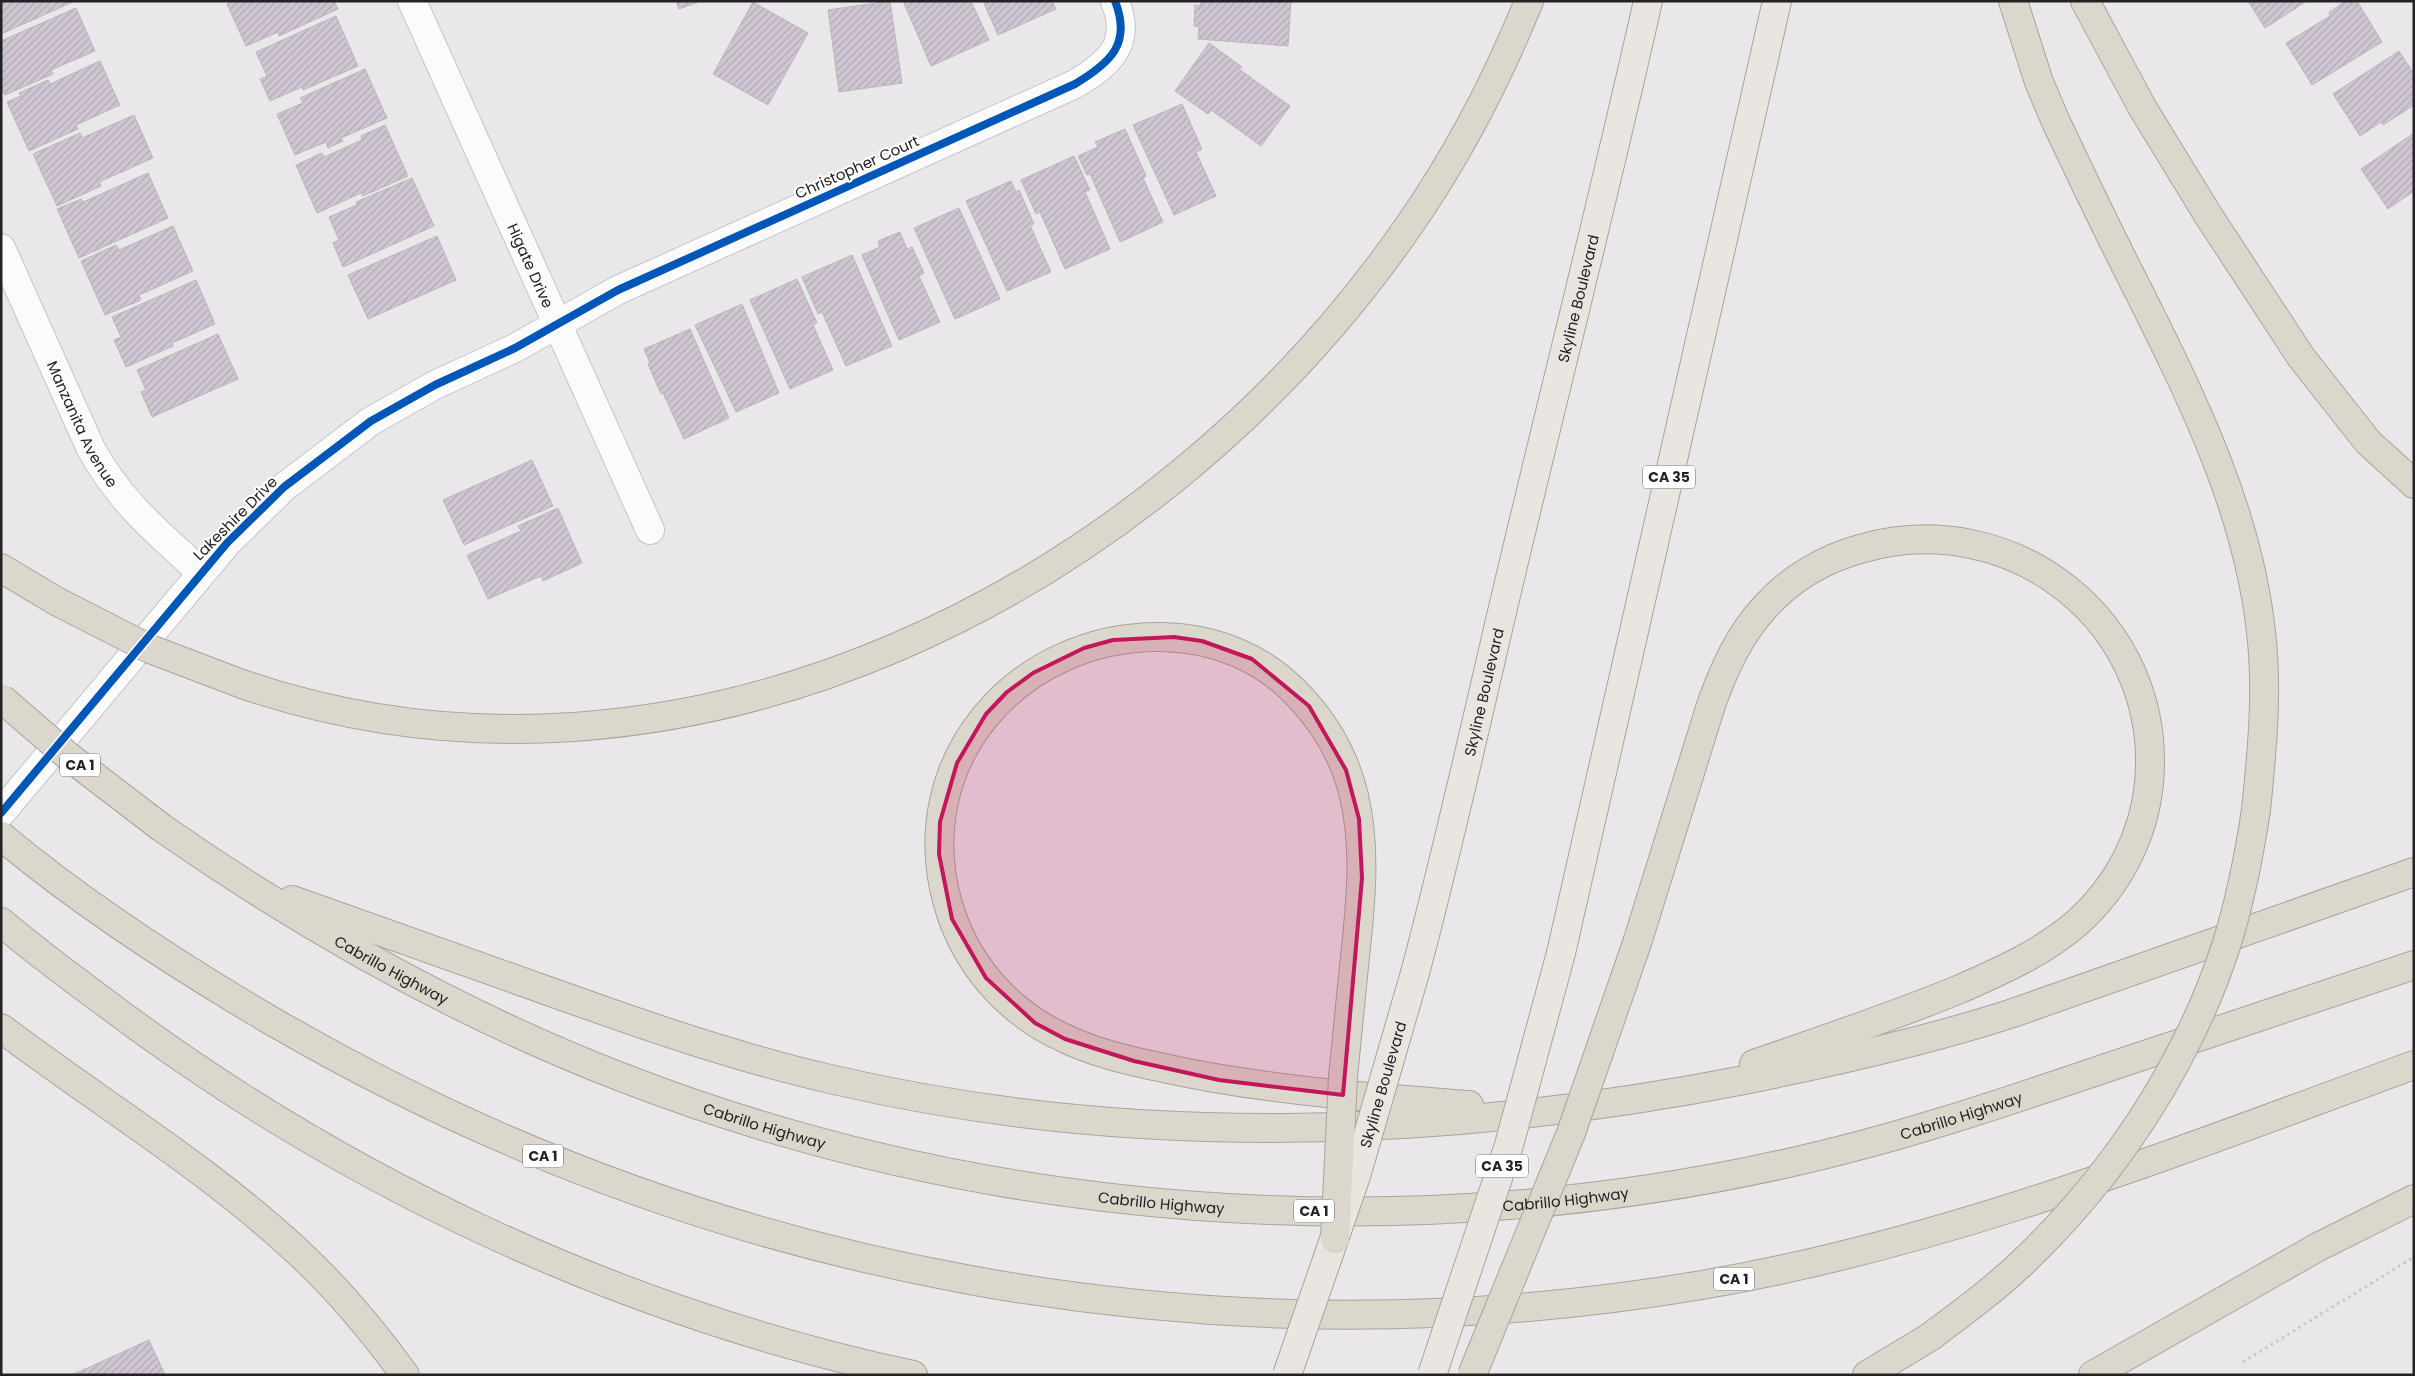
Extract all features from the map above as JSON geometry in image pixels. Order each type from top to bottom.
[{"type":"highway","points":[[1,568],[56,601],[150,649],[242,684],[319,708],[398,721],[506,728],[559,728],[614,724],[710,707],[798,685],[899,648],[972,613],[1070,554],[1161,489],[1242,419],[1309,351],[1358,293],[1407,229],[1429,195],[1483,100],[1529,1]]},
{"type":"highway","points":[[1867,1375],[1930,1337],[1994,1287],[2051,1234],[2116,1157],[2164,1082],[2203,1005],[2226,945],[2243,882],[2256,810],[2264,711],[2261,631],[2246,556],[2228,490],[2185,385],[2056,122],[2039,82],[2014,1]]},
{"type":"highway","points":[[2085,1],[2142,107],[2208,215],[2290,342],[2345,416],[2368,442],[2414,484]]},
{"type":"highway","points":[[1472,1375],[1571,1133],[1638,940],[1711,705],[1725,668],[1743,635],[1766,606],[1813,569],[1850,552],[1887,542],[1927,538],[1970,542],[2012,555],[2050,576],[2086,606],[2117,646],[2138,694],[2149,743],[2150,768],[2145,812],[2137,835],[2119,873],[2092,908],[2075,924],[2036,952],[1968,985],[1898,1014],[1666,1094]]},
{"type":"highway","points":[[1335,1238],[1344,1077],[1362,878],[1359,819],[1354,793],[1336,747],[1309,706],[1273,672],[1252,659],[1228,648],[1202,641],[1174,637],[1113,640],[1084,648],[1033,673],[1007,692],[986,714],[970,738],[957,764],[947,792],[940,822],[938,854],[943,887],[952,919],[967,951],[986,978],[1008,1003],[1034,1023],[1065,1039],[1142,1063],[1220,1080],[1351,1096],[1558,1111]]},
{"type":"highway","name":"Cabrillo Highway","points":[[1,698],[68,756],[162,828],[244,883],[333,938],[391,971],[467,1010],[622,1078],[728,1115],[863,1154],[1030,1187],[1114,1199],[1284,1211],[1456,1209],[1530,1204],[1611,1195],[1776,1166],[1860,1146],[2012,1100],[2414,965]]},
{"type":"highway","name":"CA 1","points":[[1,836],[64,886],[232,998],[379,1081],[530,1151],[613,1184],[774,1236],[940,1275],[1024,1290],[1195,1309],[1365,1315],[1516,1308],[1630,1296],[1778,1270],[1872,1248],[2038,1199],[2414,1065]]},
{"type":"highway","points":[[244,883],[696,1042],[828,1079],[961,1105],[1084,1119],[1203,1126],[1277,1127],[1413,1122],[1558,1111],[1666,1094],[1834,1062],[1978,1025],[2414,872]]},
{"type":"highway","points":[[1,922],[140,1029],[232,1092],[354,1164],[436,1208],[582,1273],[662,1304],[824,1354],[913,1375]]},
{"type":"highway","points":[[12,1036],[171,1151],[264,1222],[331,1285],[361,1317],[405,1375]]},
{"type":"highway","points":[[2093,1375],[2318,1247],[2414,1199]]},
{"type":"highway","points":[[2118,1375],[2247,1288]]},
{"type":"main road","name":"Skyline Boulevard","points":[[1287,1375],[1335,1238],[1385,1081],[1415,973],[1446,855],[1648,1]]},
{"type":"main road","name":"CA 35","points":[[1432,1375],[1509,1145],[1561,953],[1777,1]]},
{"type":"street","name":"Higate Drive","points":[[412,1],[650,530]]},
{"type":"street","name":"Christopher Court","points":[[557,324],[638,280],[1076,84],[1108,61],[1118,45],[1122,24],[1115,1]]},
{"type":"street","name":"Manzanita Avenue","points":[[1,248],[91,449],[106,476],[124,500],[144,521],[201,572]]},
{"type":"street","name":"Lakeshire Drive","points":[[1,813],[24,788],[201,572],[256,513],[284,487],[356,432],[410,398],[514,348],[557,324]]},
{"type":"path","points":[[2243,1362],[2414,1257]]},
{"type":"highlighted area","points":[[1174,637],[1202,641],[1252,659],[1309,706],[1346,770],[1359,819],[1362,878],[1343,1095],[1219,1080],[1134,1061],[1065,1039],[1035,1023],[986,978],[952,919],[939,854],[940,822],[957,763],[986,714],[1007,692],[1033,673],[1084,648],[1113,640]]},
{"type":"building","points":[[1,1],[75,1],[1,34]]},
{"type":"building","points":[[234,1],[334,1],[338,9],[279,36],[278,32],[246,46],[227,4]]},
{"type":"building","points":[[676,1],[701,1],[679,9]]},
{"type":"building","points":[[890,1],[902,83],[839,92],[828,10]]},
{"type":"building","points":[[903,1],[971,1],[989,40],[931,66]]},
{"type":"building","points":[[983,1],[1052,1],[1056,9],[998,35]]},
{"type":"building","points":[[1201,1],[1291,1],[1288,46],[1198,39],[1199,27],[1194,26],[1195,5],[1200,6]]},
{"type":"building","points":[[2248,1],[2307,1],[2265,28]]},
{"type":"building","points":[[2346,1],[2357,1],[2382,42],[2312,85],[2286,43],[2330,16],[2329,12]]},
{"type":"building","points":[[753,2],[808,33],[768,105],[713,74]]},
{"type":"building","points":[[76,8],[95,51],[51,70],[53,74],[5,95],[1,87],[1,41]]},
{"type":"building","points":[[336,16],[358,66],[303,90],[302,87],[270,101],[260,79],[267,76],[256,52]]},
{"type":"building","points":[[1209,43],[1242,67],[1239,69],[1290,106],[1261,146],[1211,110],[1208,114],[1175,91]]},
{"type":"building","points":[[2399,51],[2414,74],[2414,105],[2383,125],[2381,122],[2360,136],[2333,94]]},
{"type":"building","points":[[100,61],[120,105],[76,125],[78,129],[29,151],[7,102],[21,96],[19,93],[48,80],[50,84]]},
{"type":"building","points":[[365,69],[387,118],[341,138],[343,141],[328,148],[326,142],[295,155],[277,114],[303,103],[300,98]]},
{"type":"building","points":[[1182,104],[1202,149],[1196,152],[1216,196],[1174,215],[1133,125]]},
{"type":"building","points":[[134,115],[153,158],[99,182],[101,186],[57,206],[33,154],[80,133],[82,138]]},
{"type":"building","points":[[385,125],[408,176],[363,196],[361,193],[317,213],[296,165],[322,153],[324,157],[362,140],[361,136]]},
{"type":"building","points":[[1125,129],[1146,176],[1143,178],[1163,222],[1120,242],[1090,174],[1087,175],[1078,156],[1098,147],[1095,142]]},
{"type":"building","points":[[2414,133],[2414,191],[2388,209],[2361,169]]},
{"type":"building","points":[[1074,156],[1090,190],[1085,192],[1110,249],[1065,269],[1040,212],[1036,214],[1021,180]]},
{"type":"building","points":[[148,173],[168,218],[79,258],[57,209],[81,199],[83,202]]},
{"type":"building","points":[[412,178],[434,226],[343,267],[333,243],[339,240],[329,217],[357,205],[356,202]]},
{"type":"building","points":[[1011,181],[1016,192],[1019,190],[1034,224],[1030,225],[1051,272],[1007,291],[966,201]]},
{"type":"building","points":[[959,208],[1000,299],[955,319],[914,228]]},
{"type":"building","points":[[173,226],[193,271],[139,295],[141,300],[105,315],[81,261],[116,245],[119,250]]},
{"type":"building","points":[[900,232],[907,249],[912,247],[924,273],[919,276],[940,322],[899,340],[862,255],[880,247],[878,241]]},
{"type":"building","points":[[437,236],[456,280],[368,319],[348,275]]},
{"type":"building","points":[[852,255],[892,346],[846,366],[822,312],[818,314],[802,277]]},
{"type":"building","points":[[797,279],[817,323],[813,325],[833,370],[790,389],[750,300]]},
{"type":"building","points":[[196,280],[215,324],[172,343],[173,346],[126,367],[114,340],[121,337],[112,317]]},
{"type":"building","points":[[742,304],[779,393],[736,412],[695,325]]},
{"type":"building","points":[[690,329],[729,418],[684,439],[663,393],[661,394],[648,364],[650,363],[644,349]]},
{"type":"building","points":[[218,334],[238,379],[152,417],[141,392],[146,390],[137,370]]},
{"type":"building","points":[[532,460],[553,506],[464,545],[443,500]]},
{"type":"building","points":[[558,508],[582,563],[543,581],[541,576],[488,599],[467,555],[521,531],[518,526]]},
{"type":"building","points":[[149,1340],[165,1375],[72,1375]]},
{"type":"cycle path","points":[[1,813],[227,543],[284,487],[371,421],[435,385],[515,348],[618,290],[1075,84],[1108,60],[1119,41],[1121,29],[1120,16],[1115,1]]}]
